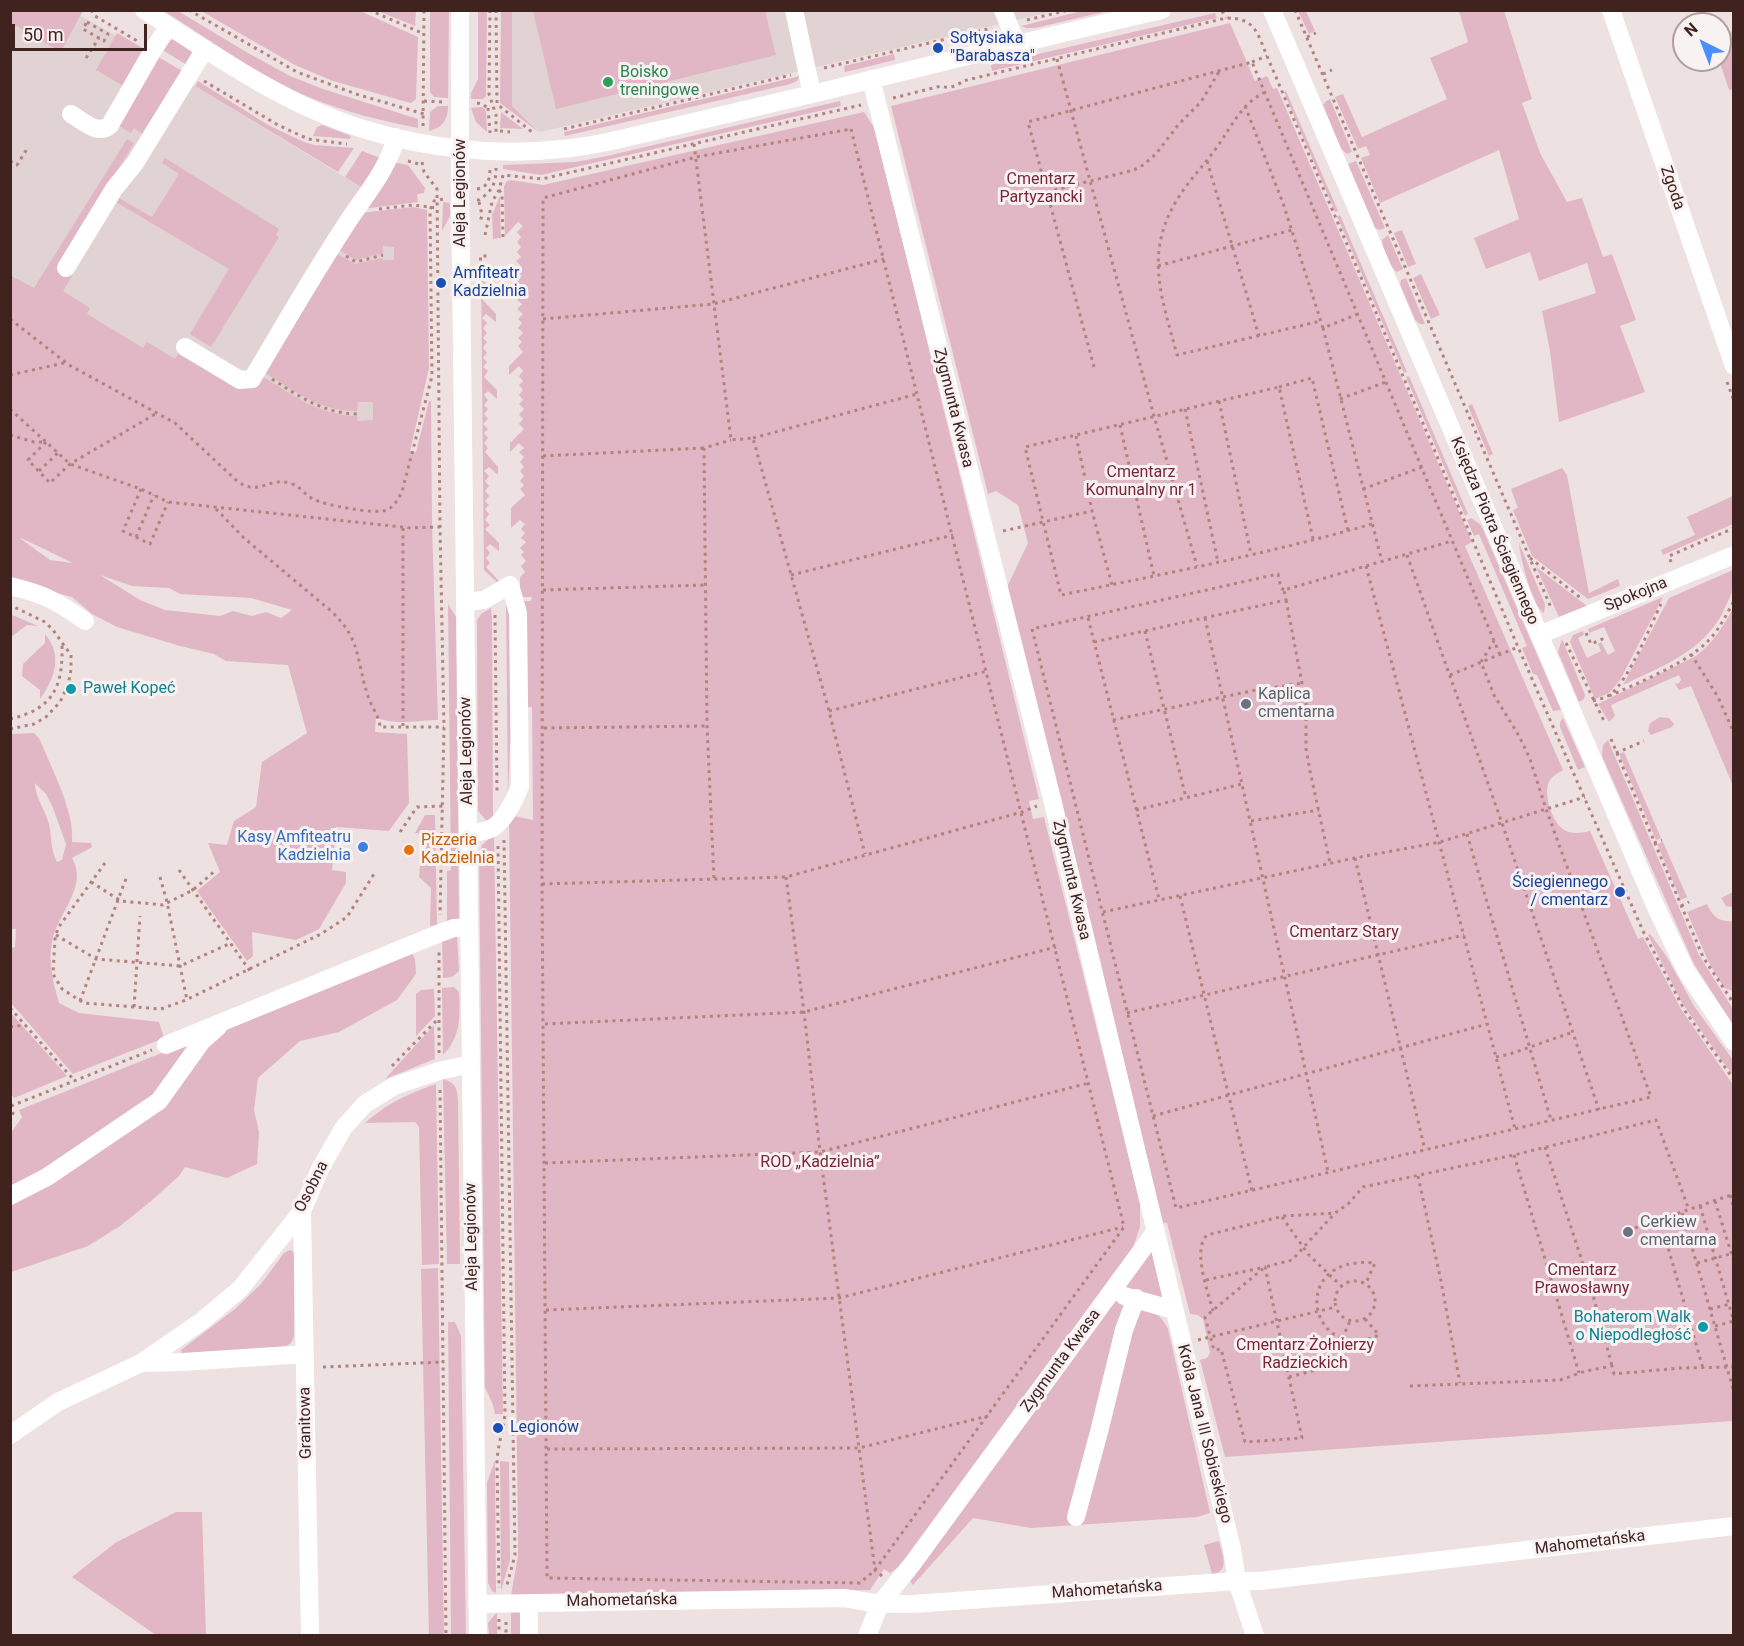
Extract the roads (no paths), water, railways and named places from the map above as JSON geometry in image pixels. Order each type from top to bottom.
[{"type":"street","points":[[144,10],[296,102],[359,127],[396,137],[461,148],[532,151],[563,149],[635,135],[1162,10]]},
{"type":"street","name":"Aleja Legionów","points":[[460,10],[477,1635]]},
{"type":"street","points":[[794,10],[812,94]]},
{"type":"street","name":"Zgoda","points":[[1611,10],[1734,366]]},
{"type":"street","name":"Księdza Piotra Ściegiennego","points":[[1264,14],[1539,635],[1669,937],[1700,995],[1734,1042]]},
{"type":"street","points":[[1007,20],[1016,43]]},
{"type":"street","points":[[71,114],[97,130],[106,129],[169,26]]},
{"type":"street","points":[[66,268],[114,189],[135,163],[205,49]]},
{"type":"street","name":"Zygmunta Kwasa","points":[[867,1635],[880,1604],[913,1563],[1155,1232],[1052,799],[871,79]]},
{"type":"street","points":[[185,347],[240,380],[252,379],[392,151],[396,137]]},
{"type":"street","name":"Spokojna","points":[[1539,635],[1734,555]]},
{"type":"street","points":[[465,602],[483,600],[510,585],[518,609],[520,786],[501,819],[490,830],[468,833]]},
{"type":"street","points":[[10,586],[41,594],[85,621]]},
{"type":"street","points":[[166,1045],[440,933],[454,928],[469,927]]},
{"type":"street","points":[[10,1196],[47,1177],[152,1107],[170,1088],[202,1041],[224,1021]]},
{"type":"street","name":"Osobna","points":[[10,1435],[58,1402],[141,1363],[202,1321],[240,1289],[302,1211],[320,1169],[344,1127],[365,1104],[394,1086],[470,1064]]},
{"type":"street","name":"Granitowa","points":[[302,1211],[310,1635]]},
{"type":"street","name":"Króla Jana III Sobieskiego","points":[[1155,1232],[1232,1549],[1237,1581],[1255,1635]]},
{"type":"street","points":[[1110,1293],[1136,1298],[1174,1310]]},
{"type":"street","points":[[1076,1517],[1124,1330],[1136,1298]]},
{"type":"street","name":"Osobna","points":[[141,1363],[305,1361]]},
{"type":"street","name":"Mahometańska","points":[[477,1604],[844,1598],[880,1604],[913,1604],[1260,1581],[1734,1526]]},
{"type":"street","points":[[529,1603],[529,1635]]},
{"type":"place","name":"Sołtysiaka \"Barabasza\"","points":[[938,48]]},
{"type":"place","name":"Boisko treningowe","points":[[608,82]]},
{"type":"place","name":"Amfiteatr Kadzielnia","points":[[441,283]]},
{"type":"place","name":"Paweł Kopeć","points":[[71,689]]},
{"type":"place","name":"Kaplica cmentarna","points":[[1246,704]]},
{"type":"place","name":"Kasy Amfiteatru Kadzielnia","points":[[363,847]]},
{"type":"place","name":"Pizzeria Kadzielnia","points":[[409,850]]},
{"type":"place","name":"Ściegiennego / cmentarz","points":[[1620,892]]},
{"type":"place","name":"Cerkiew cmentarna","points":[[1628,1232]]},
{"type":"place","name":"Bohaterom Walk o Niepodległość","points":[[1703,1327]]},
{"type":"place","name":"Legionów","points":[[498,1428]]},
{"type":"park label","name":"Cmentarz Partyzancki","points":[[1041,189]]},
{"type":"park label","name":"Cmentarz Komunalny nr 1","points":[[1141,482]]},
{"type":"park label","name":"Cmentarz Stary","points":[[1344,933]]},
{"type":"park label","name":"ROD „Kadzielnia”","points":[[820,1163]]},
{"type":"park label","name":"Cmentarz Prawosławny","points":[[1582,1280]]},
{"type":"park label","name":"Cmentarz Żołnierzy Radzieckich","points":[[1305,1355]]}]
